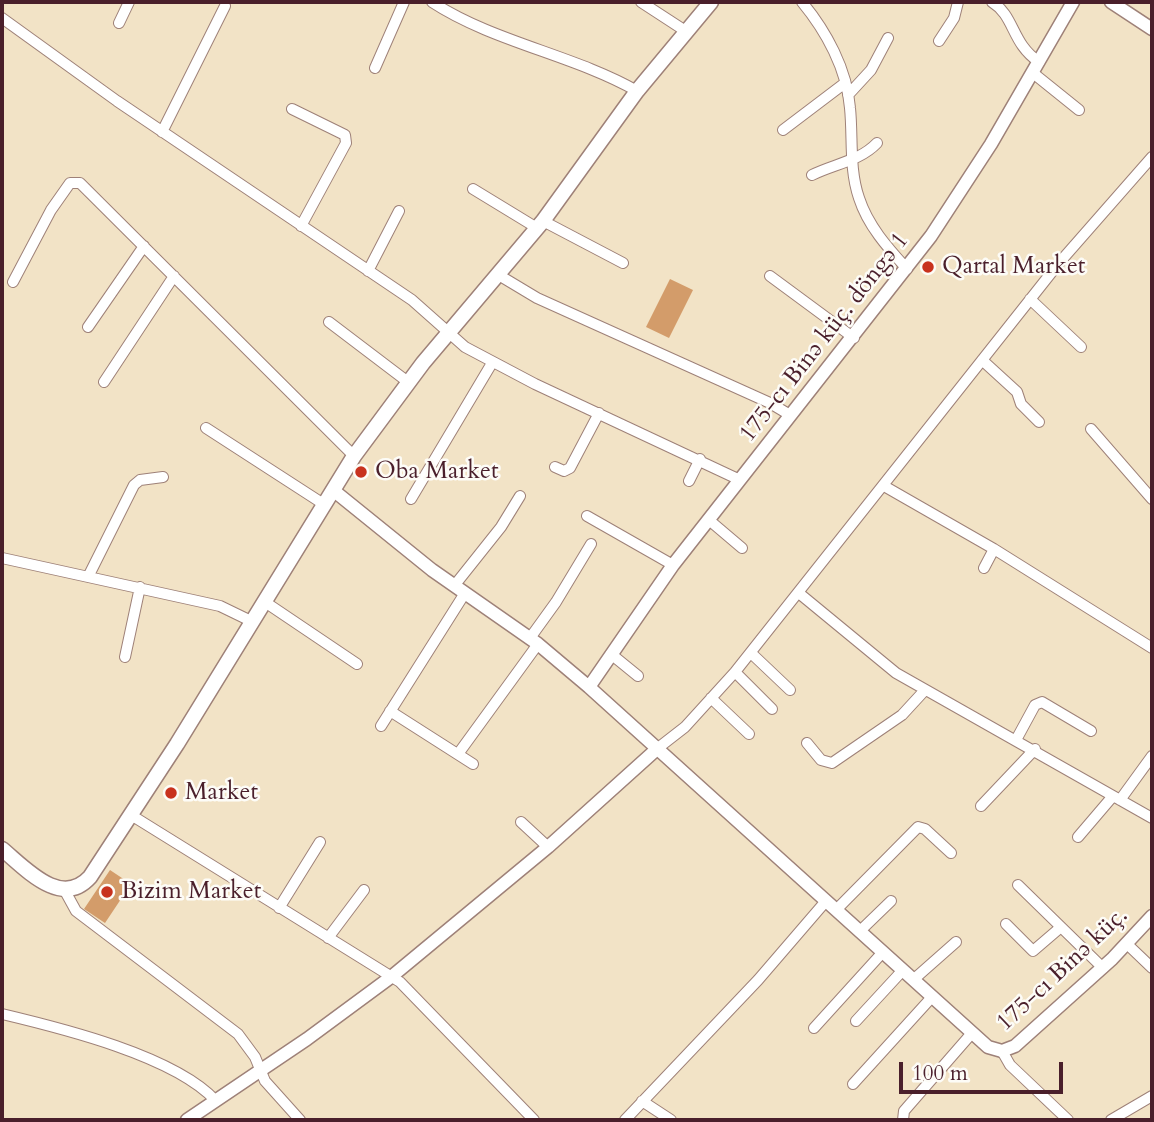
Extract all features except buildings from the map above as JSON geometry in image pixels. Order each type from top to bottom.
[{"type":"main road","points":[[2,849],[44,883],[65,891],[77,888],[90,877],[253,622],[354,456],[408,382],[540,224],[637,92],[711,2]]},
{"type":"street","points":[[119,23],[129,2]]},
{"type":"street","points":[[375,68],[404,2]]},
{"type":"street","points":[[432,2],[545,54],[615,78],[637,92]]},
{"type":"street","points":[[641,2],[687,32]]},
{"type":"street","points":[[802,2],[824,31],[845,83],[854,181],[866,216],[884,244],[907,269]]},
{"type":"street","points":[[939,41],[954,18],[958,2]]},
{"type":"street","points":[[992,2],[1005,13],[1020,47],[1036,68],[1079,110]]},
{"type":"street","name":"175-cı Binə küç. döngə 1","points":[[589,687],[673,565],[854,338],[946,216],[1073,2]]},
{"type":"street","points":[[1111,2],[1152,29]]},
{"type":"street","points":[[162,132],[225,6]]},
{"type":"street","points":[[2,18],[162,132],[412,300],[448,333],[492,363],[740,480]]},
{"type":"street","points":[[848,95],[871,70],[888,38]]},
{"type":"street","points":[[783,130],[845,83]]},
{"type":"street","points":[[292,109],[345,135],[346,143],[301,226]]},
{"type":"street","points":[[811,175],[867,153],[877,143]]},
{"type":"street","points":[[187,1120],[391,977],[548,847],[685,727],[800,594],[1030,299],[1152,157]]},
{"type":"street","points":[[13,282],[51,210],[70,183],[80,183],[354,456]]},
{"type":"street","points":[[472,189],[623,263]]},
{"type":"street","points":[[368,271],[399,211]]},
{"type":"street","points":[[88,327],[144,246]]},
{"type":"street","points":[[497,274],[537,298],[770,402],[790,415]]},
{"type":"street","points":[[104,382],[174,276]]},
{"type":"street","points":[[770,276],[854,338]]},
{"type":"street","points":[[1030,299],[1081,347]]},
{"type":"street","points":[[329,322],[408,382]]},
{"type":"street","points":[[982,360],[1017,392],[1021,404],[1039,422]]},
{"type":"street","points":[[411,499],[492,363]]},
{"type":"street","points":[[555,467],[564,471],[570,468],[599,413]]},
{"type":"street","points":[[206,428],[324,505]]},
{"type":"street","points":[[1091,429],[1152,499]]},
{"type":"street","points":[[689,481],[700,459]]},
{"type":"street","points":[[88,577],[134,485],[140,480],[163,477]]},
{"type":"street","points":[[884,486],[995,549],[1152,648]]},
{"type":"street","points":[[333,489],[459,589],[534,641],[589,687],[972,1033],[988,1046],[1002,1051],[1010,1065],[1068,1120]]},
{"type":"street","points":[[381,726],[459,589],[520,496]]},
{"type":"street","points":[[587,516],[673,565]]},
{"type":"street","points":[[709,520],[742,548]]},
{"type":"street","points":[[458,754],[534,641],[591,544]]},
{"type":"street","points":[[984,568],[995,549]]},
{"type":"street","points":[[2,558],[220,606],[253,622]]},
{"type":"street","points":[[125,657],[140,587]]},
{"type":"street","points":[[800,594],[879,662],[1152,818]]},
{"type":"street","points":[[265,602],[357,664]]},
{"type":"street","points":[[751,653],[790,690]]},
{"type":"street","points":[[611,654],[638,676]]},
{"type":"street","points":[[735,672],[772,709]]},
{"type":"street","points":[[807,743],[821,760],[832,763],[902,715],[925,690]]},
{"type":"street","points":[[711,698],[749,734]]},
{"type":"street","points":[[1016,740],[1035,705],[1042,702],[1091,732]]},
{"type":"street","points":[[390,711],[473,764]]},
{"type":"street","points":[[981,806],[1035,749]]},
{"type":"street","points":[[1078,837],[1117,798],[1152,756]]},
{"type":"street","points":[[131,815],[411,991],[534,1120]]},
{"type":"street","points":[[521,822],[548,847]]},
{"type":"street","points":[[625,1120],[831,905],[918,827],[925,829],[951,853]]},
{"type":"street","points":[[279,908],[320,842]]},
{"type":"street","points":[[1018,885],[1103,968]]},
{"type":"street","points":[[328,938],[364,890]]},
{"type":"street","points":[[65,891],[76,911],[239,1034],[248,1044],[265,1081],[300,1120]]},
{"type":"street","points":[[860,931],[891,901]]},
{"type":"street","name":"175-cı Binə küç.","points":[[1002,1051],[1015,1046],[1103,968],[1152,916]]},
{"type":"street","points":[[1006,924],[1033,951],[1061,927]]},
{"type":"street","points":[[914,980],[956,942]]},
{"type":"street","points":[[1127,944],[1152,968]]},
{"type":"street","points":[[814,1028],[883,952]]},
{"type":"street","points":[[856,1021],[903,970]]},
{"type":"street","points":[[853,1084],[932,997]]},
{"type":"street","points":[[2,1014],[64,1028],[176,1070],[201,1085],[216,1101]]},
{"type":"street","points":[[903,1120],[904,1111],[972,1033]]},
{"type":"street","points":[[1111,1120],[1152,1096]]},
{"type":"street","points":[[642,1101],[671,1120]]},
{"type":"place","name":"Qartal Market","points":[[928,267]]},
{"type":"place","name":"Oba Market","points":[[361,472]]},
{"type":"place","name":"Market","points":[[171,793]]},
{"type":"place","name":"Bizim Market","points":[[107,892]]}]
